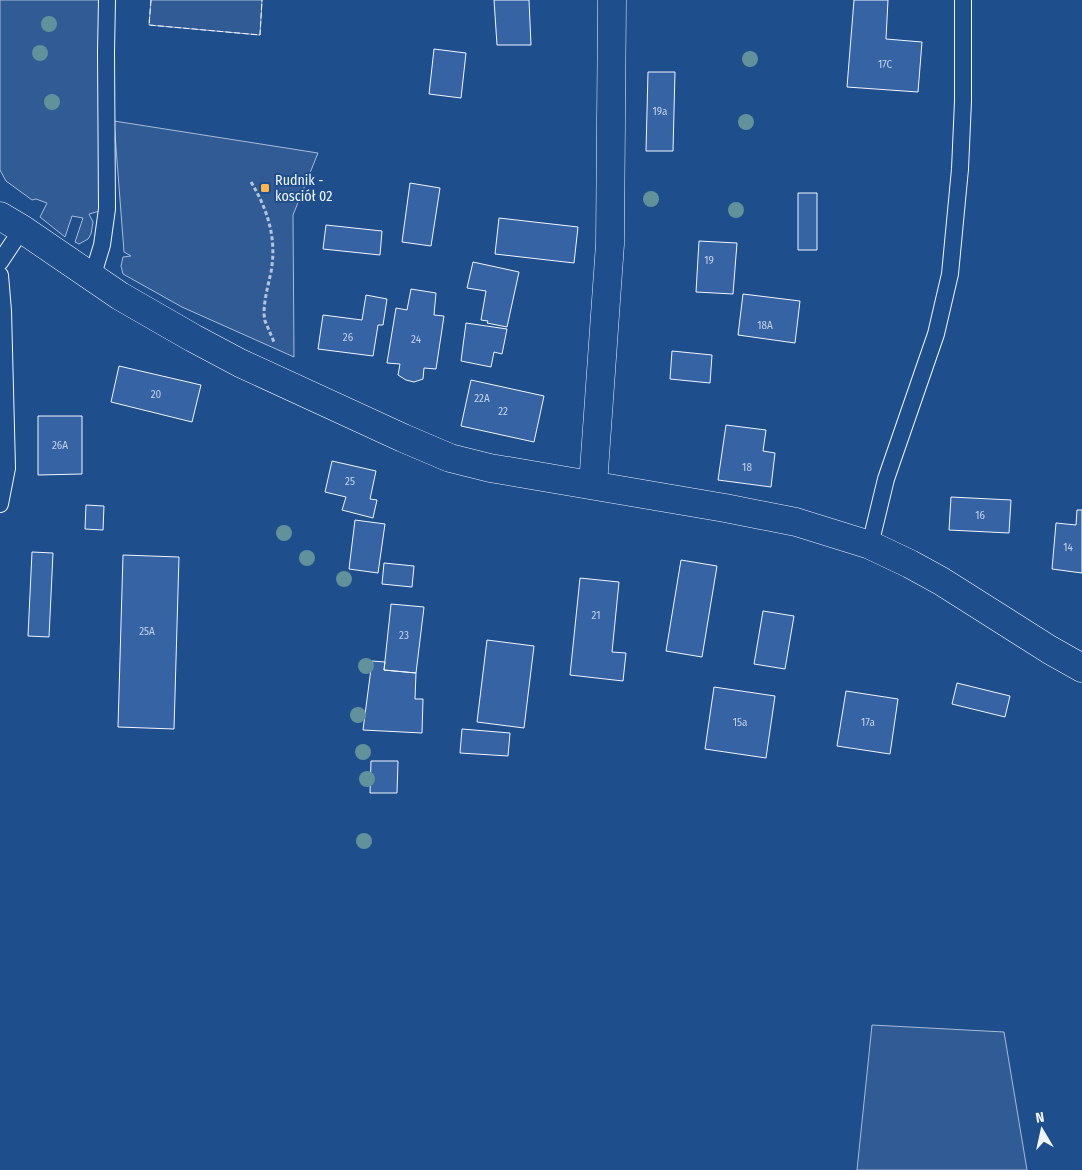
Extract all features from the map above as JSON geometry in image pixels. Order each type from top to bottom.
[{"type":"street","points":[[593,485],[610,244],[612,0]]},
{"type":"street","points":[[11,222],[120,296],[193,338],[375,426],[450,458],[498,470],[716,506],[796,522],[870,545],[933,577],[1082,668]]},
{"type":"lane","points":[[92,278],[102,245],[107,209],[106,52],[108,0]]},
{"type":"lane","points":[[870,545],[886,479],[936,334],[950,274],[960,159],[963,0]]},
{"type":"lane","points":[[0,262],[11,222]]},
{"type":"lane","points":[[0,275],[7,468],[0,504]]},
{"type":"path","points":[[251,182],[266,209],[271,236],[272,256],[264,314],[267,327],[284,358],[278,380]]},
{"type":"shaded area","points":[[0,0],[107,0],[107,209],[89,214],[93,222],[91,234],[88,239],[79,244],[75,242],[83,218],[72,216],[65,237],[40,217],[47,203],[36,199],[32,200],[6,181],[0,170]]},
{"type":"shaded area","points":[[151,0],[262,0],[260,35],[149,25]]},
{"type":"shaded area","points":[[114,121],[318,153],[293,215],[294,357],[182,307],[123,274],[121,266],[123,257],[131,256],[124,252]]},
{"type":"shaded area","points":[[872,1025],[1004,1032],[1027,1170],[857,1170]]},
{"type":"building","points":[[494,0],[529,0],[531,45],[497,45]]},
{"type":"building","points":[[854,0],[888,0],[886,39],[922,42],[918,92],[847,87]]},
{"type":"building","points":[[434,49],[466,53],[461,98],[429,94]]},
{"type":"building","points":[[648,72],[675,72],[673,151],[646,151]]},
{"type":"building","points":[[410,183],[440,188],[431,246],[402,242]]},
{"type":"building","points":[[798,193],[817,193],[817,250],[798,250]]},
{"type":"building","points":[[499,218],[578,227],[574,263],[495,254]]},
{"type":"building","points":[[326,225],[382,231],[380,255],[323,249]]},
{"type":"building","points":[[699,241],[737,243],[733,294],[696,292]]},
{"type":"building","points":[[473,262],[519,272],[507,327],[481,320],[486,291],[467,288]]},
{"type":"building","points":[[411,289],[436,293],[434,315],[444,316],[436,369],[424,368],[423,379],[414,382],[398,375],[400,364],[387,363],[396,308],[407,310]]},
{"type":"building","points":[[743,294],[800,301],[795,343],[738,335]]},
{"type":"building","points":[[366,295],[387,299],[383,325],[378,325],[373,356],[318,349],[323,315],[362,320]]},
{"type":"building","points":[[466,323],[507,329],[502,354],[494,352],[491,367],[461,361]]},
{"type":"building","points":[[672,351],[712,355],[710,383],[670,379]]},
{"type":"building","points":[[119,366],[201,385],[192,422],[111,402]]},
{"type":"building","points":[[471,380],[544,396],[534,442],[461,426]]},
{"type":"building","points":[[38,416],[82,416],[82,474],[38,475]]},
{"type":"building","points":[[726,425],[766,430],[763,451],[775,453],[771,487],[718,480]]},
{"type":"building","points":[[332,461],[376,471],[370,499],[377,500],[373,518],[342,510],[346,497],[325,492]]},
{"type":"building","points":[[951,497],[1011,500],[1009,533],[949,530]]},
{"type":"building","points":[[86,505],[104,506],[103,530],[85,529]]},
{"type":"building","points":[[1077,510],[1082,510],[1082,573],[1052,569],[1056,523],[1076,525]]},
{"type":"building","points":[[355,520],[385,524],[378,573],[349,569]]},
{"type":"building","points":[[32,552],[53,553],[49,637],[28,636]]},
{"type":"building","points":[[123,555],[179,557],[174,729],[118,727]]},
{"type":"building","points":[[681,560],[717,566],[702,657],[666,651]]},
{"type":"building","points":[[384,563],[414,566],[412,587],[382,584]]},
{"type":"building","points":[[580,578],[619,582],[612,652],[626,653],[623,681],[570,675]]},
{"type":"building","points":[[391,604],[424,607],[416,673],[384,670]]},
{"type":"building","points":[[763,611],[794,616],[785,669],[754,664]]},
{"type":"building","points":[[487,640],[534,646],[524,728],[477,722]]},
{"type":"building","points":[[372,661],[385,662],[384,670],[416,673],[415,699],[423,699],[422,733],[363,730]]},
{"type":"building","points":[[957,683],[1010,696],[1005,717],[952,704]]},
{"type":"building","points":[[714,687],[775,696],[766,758],[705,749]]},
{"type":"building","points":[[846,691],[898,699],[890,754],[837,746]]},
{"type":"building","points":[[462,729],[510,733],[508,756],[460,753]]},
{"type":"building","points":[[371,761],[398,761],[397,793],[370,793]]},
{"type":"fence","points":[[151,0],[149,25],[260,35],[262,0]]},
{"type":"place","name":"Rudnik - kosciół 02","points":[[265,188]]}]
